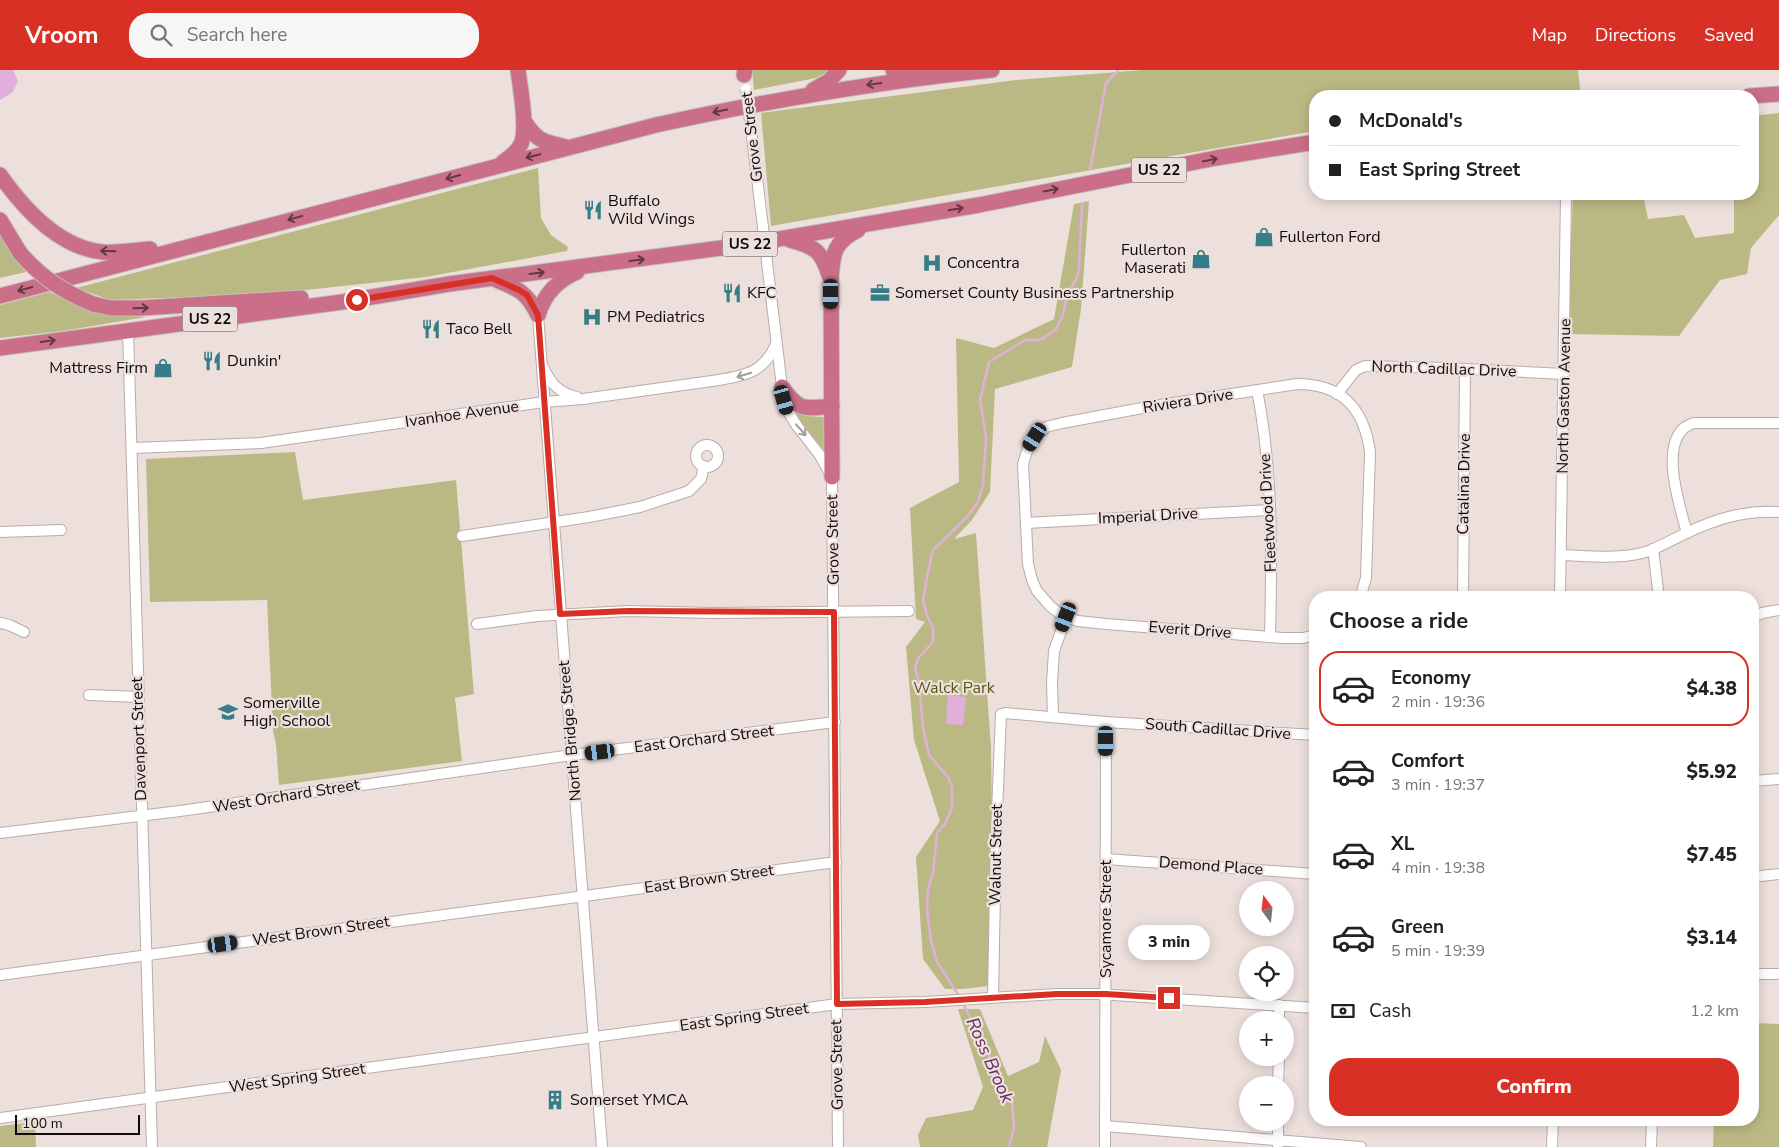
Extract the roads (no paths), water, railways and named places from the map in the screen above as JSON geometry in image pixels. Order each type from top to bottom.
[{"type":"highway","points":[[802,95],[829,81],[839,70]]},
{"type":"highway","points":[[893,70],[929,73],[968,72]]},
{"type":"highway","points":[[0,296],[656,125],[802,95],[992,70]]},
{"type":"highway","points":[[500,165],[514,154],[522,144],[524,121],[520,75]]},
{"type":"highway","points":[[1759,95],[1779,94]]},
{"type":"highway","points":[[524,121],[534,136],[545,142],[567,148]]},
{"type":"highway","name":"US 22","points":[[0,348],[342,302],[492,278],[784,239],[979,205],[1216,158],[1309,143]]},
{"type":"highway","points":[[0,175],[41,222],[61,238],[83,247],[103,252],[191,246]]},
{"type":"highway","points":[[0,220],[20,253],[40,275],[61,290],[93,304],[111,308],[142,308],[420,289]]},
{"type":"highway","points":[[832,477],[830,279],[833,254],[844,238],[868,225]]},
{"type":"highway","points":[[784,239],[804,244],[818,251],[824,261],[830,279]]},
{"type":"highway","points":[[538,315],[545,297],[556,284],[588,266]]},
{"type":"highway","points":[[492,278],[527,295],[538,315]]},
{"type":"highway","points":[[782,387],[798,406],[811,408],[832,406]]},
{"type":"street","name":"Grove Street","points":[[744,76],[784,400],[790,418],[814,446],[832,477],[838,1147]]},
{"type":"street","name":"North Gaston Avenue","points":[[1560,591],[1566,200]]},
{"type":"street","name":"North Bridge Street","points":[[538,315],[602,1147]]},
{"type":"street","name":"Davenport Street","points":[[128,330],[152,1147]]},
{"type":"street","name":"Ivanhoe Avenue","points":[[132,448],[261,443],[738,376],[755,371],[764,364],[772,354],[776,342]]},
{"type":"street","points":[[541,363],[550,381],[556,388],[563,393],[583,399]]},
{"type":"street","name":"North Cadillac Drive","points":[[1337,394],[1356,370],[1365,366],[1564,374]]},
{"type":"street","name":"Catalina Drive","points":[[1463,591],[1465,370]]},
{"type":"street","name":"Riviera Drive","points":[[1026,523],[1023,464],[1028,448],[1035,437],[1046,427],[1256,390],[1297,384],[1312,384],[1337,394],[1354,406],[1359,413],[1368,440],[1370,452],[1366,578],[1362,591]]},
{"type":"street","name":"Fleetwood Drive","points":[[1256,390],[1263,421],[1270,510],[1272,556],[1270,636]]},
{"type":"street","points":[[1686,533],[1678,500],[1672,459],[1677,437],[1682,429],[1694,423],[1779,423]]},
{"type":"street","points":[[462,536],[554,523],[640,507],[682,494],[694,487],[701,479],[704,466]]},
{"type":"street","name":"Imperial Drive","points":[[1026,523],[1270,510]]},
{"type":"street","points":[[1562,555],[1603,557],[1633,554],[1653,549],[1727,516],[1749,512],[1779,512]]},
{"type":"street","points":[[1026,523],[1028,564],[1032,580],[1037,591],[1051,607],[1066,617],[1054,651],[1052,683],[1053,716]]},
{"type":"street","points":[[0,532],[62,530]]},
{"type":"street","points":[[1653,549],[1658,591]]},
{"type":"street","points":[[1759,614],[1779,610]]},
{"type":"street","points":[[478,624],[560,614],[628,611],[909,611]]},
{"type":"street","name":"Everit Drive","points":[[1066,617],[1078,621],[1106,624],[1270,636],[1303,638],[1309,636]]},
{"type":"street","points":[[0,623],[9,624],[24,632]]},
{"type":"street","points":[[89,696],[138,697]]},
{"type":"street","name":"South Cadillac Drive","points":[[1001,714],[1005,712],[1106,722],[1309,735]]},
{"type":"street","name":"Walnut Street","points":[[993,997],[996,837],[1001,714]]},
{"type":"street","name":"East Orchard Street","points":[[572,755],[835,722]]},
{"type":"street","name":"Sycamore Street","points":[[1105,1147],[1106,722]]},
{"type":"street","name":"West Orchard Street","points":[[0,833],[141,816],[572,755]]},
{"type":"street","points":[[1759,780],[1779,779]]},
{"type":"street","name":"Demond Place","points":[[1106,859],[1309,874]]},
{"type":"street","name":"East Brown Street","points":[[582,895],[836,862]]},
{"type":"street","points":[[1759,876],[1779,874]]},
{"type":"street","name":"West Brown Street","points":[[0,975],[582,895]]},
{"type":"street","points":[[1759,974],[1779,974]]},
{"type":"street","name":"East Spring Street","points":[[593,1038],[837,1004],[1057,994],[1106,994],[1309,1008]]},
{"type":"street","points":[[1279,1005],[1279,1011]]},
{"type":"street","name":"West Spring Street","points":[[0,1118],[593,1038]]},
{"type":"street","points":[[1105,1126],[1278,1144],[1361,1147]]},
{"type":"street","points":[[1552,1147],[1553,1126]]},
{"type":"street","points":[[1652,1126],[1652,1147]]},
{"type":"street","points":[[1278,1131],[1278,1144]]},
{"type":"waterway","name":"Ross Brook","points":[[1090,170],[1106,83],[1118,71]]},
{"type":"waterway","name":"Ross Brook","points":[[959,996],[937,962],[931,941],[927,910],[928,889],[933,874],[937,833],[945,824],[952,808],[952,787],[948,777],[929,755],[923,728],[919,682],[915,667],[919,657],[933,642],[933,629],[923,600],[933,550],[967,517],[978,502],[983,485],[986,438],[980,400],[989,362],[1025,340],[1044,338],[1056,329],[1063,315],[1067,294],[1076,280],[1079,269],[1082,203]]},
{"type":"waterway","name":"Ross Brook","points":[[963,1003],[1012,1103],[1014,1128],[1009,1147]]},
{"type":"place","name":"Buffalo Wild Wings","points":[[593,210]]},
{"type":"place","name":"Fullerton Ford","points":[[1264,237]]},
{"type":"place","name":"Fullerton Maserati","points":[[1201,259]]},
{"type":"place","name":"Concentra","points":[[932,263]]},
{"type":"place","name":"KFC","points":[[732,293]]},
{"type":"place","name":"Somerset County Business Partnership","points":[[880,293]]},
{"type":"place","name":"PM Pediatrics","points":[[592,317]]},
{"type":"place","name":"Taco Bell","points":[[431,329]]},
{"type":"place","name":"Dunkin'","points":[[212,361]]},
{"type":"place","name":"Mattress Firm","points":[[163,368]]},
{"type":"place","name":"Somerville High School","points":[[228,712]]},
{"type":"place","name":"Somerset YMCA","points":[[555,1100]]},
{"type":"park label","name":"Walck Park","points":[[954,688]]}]
